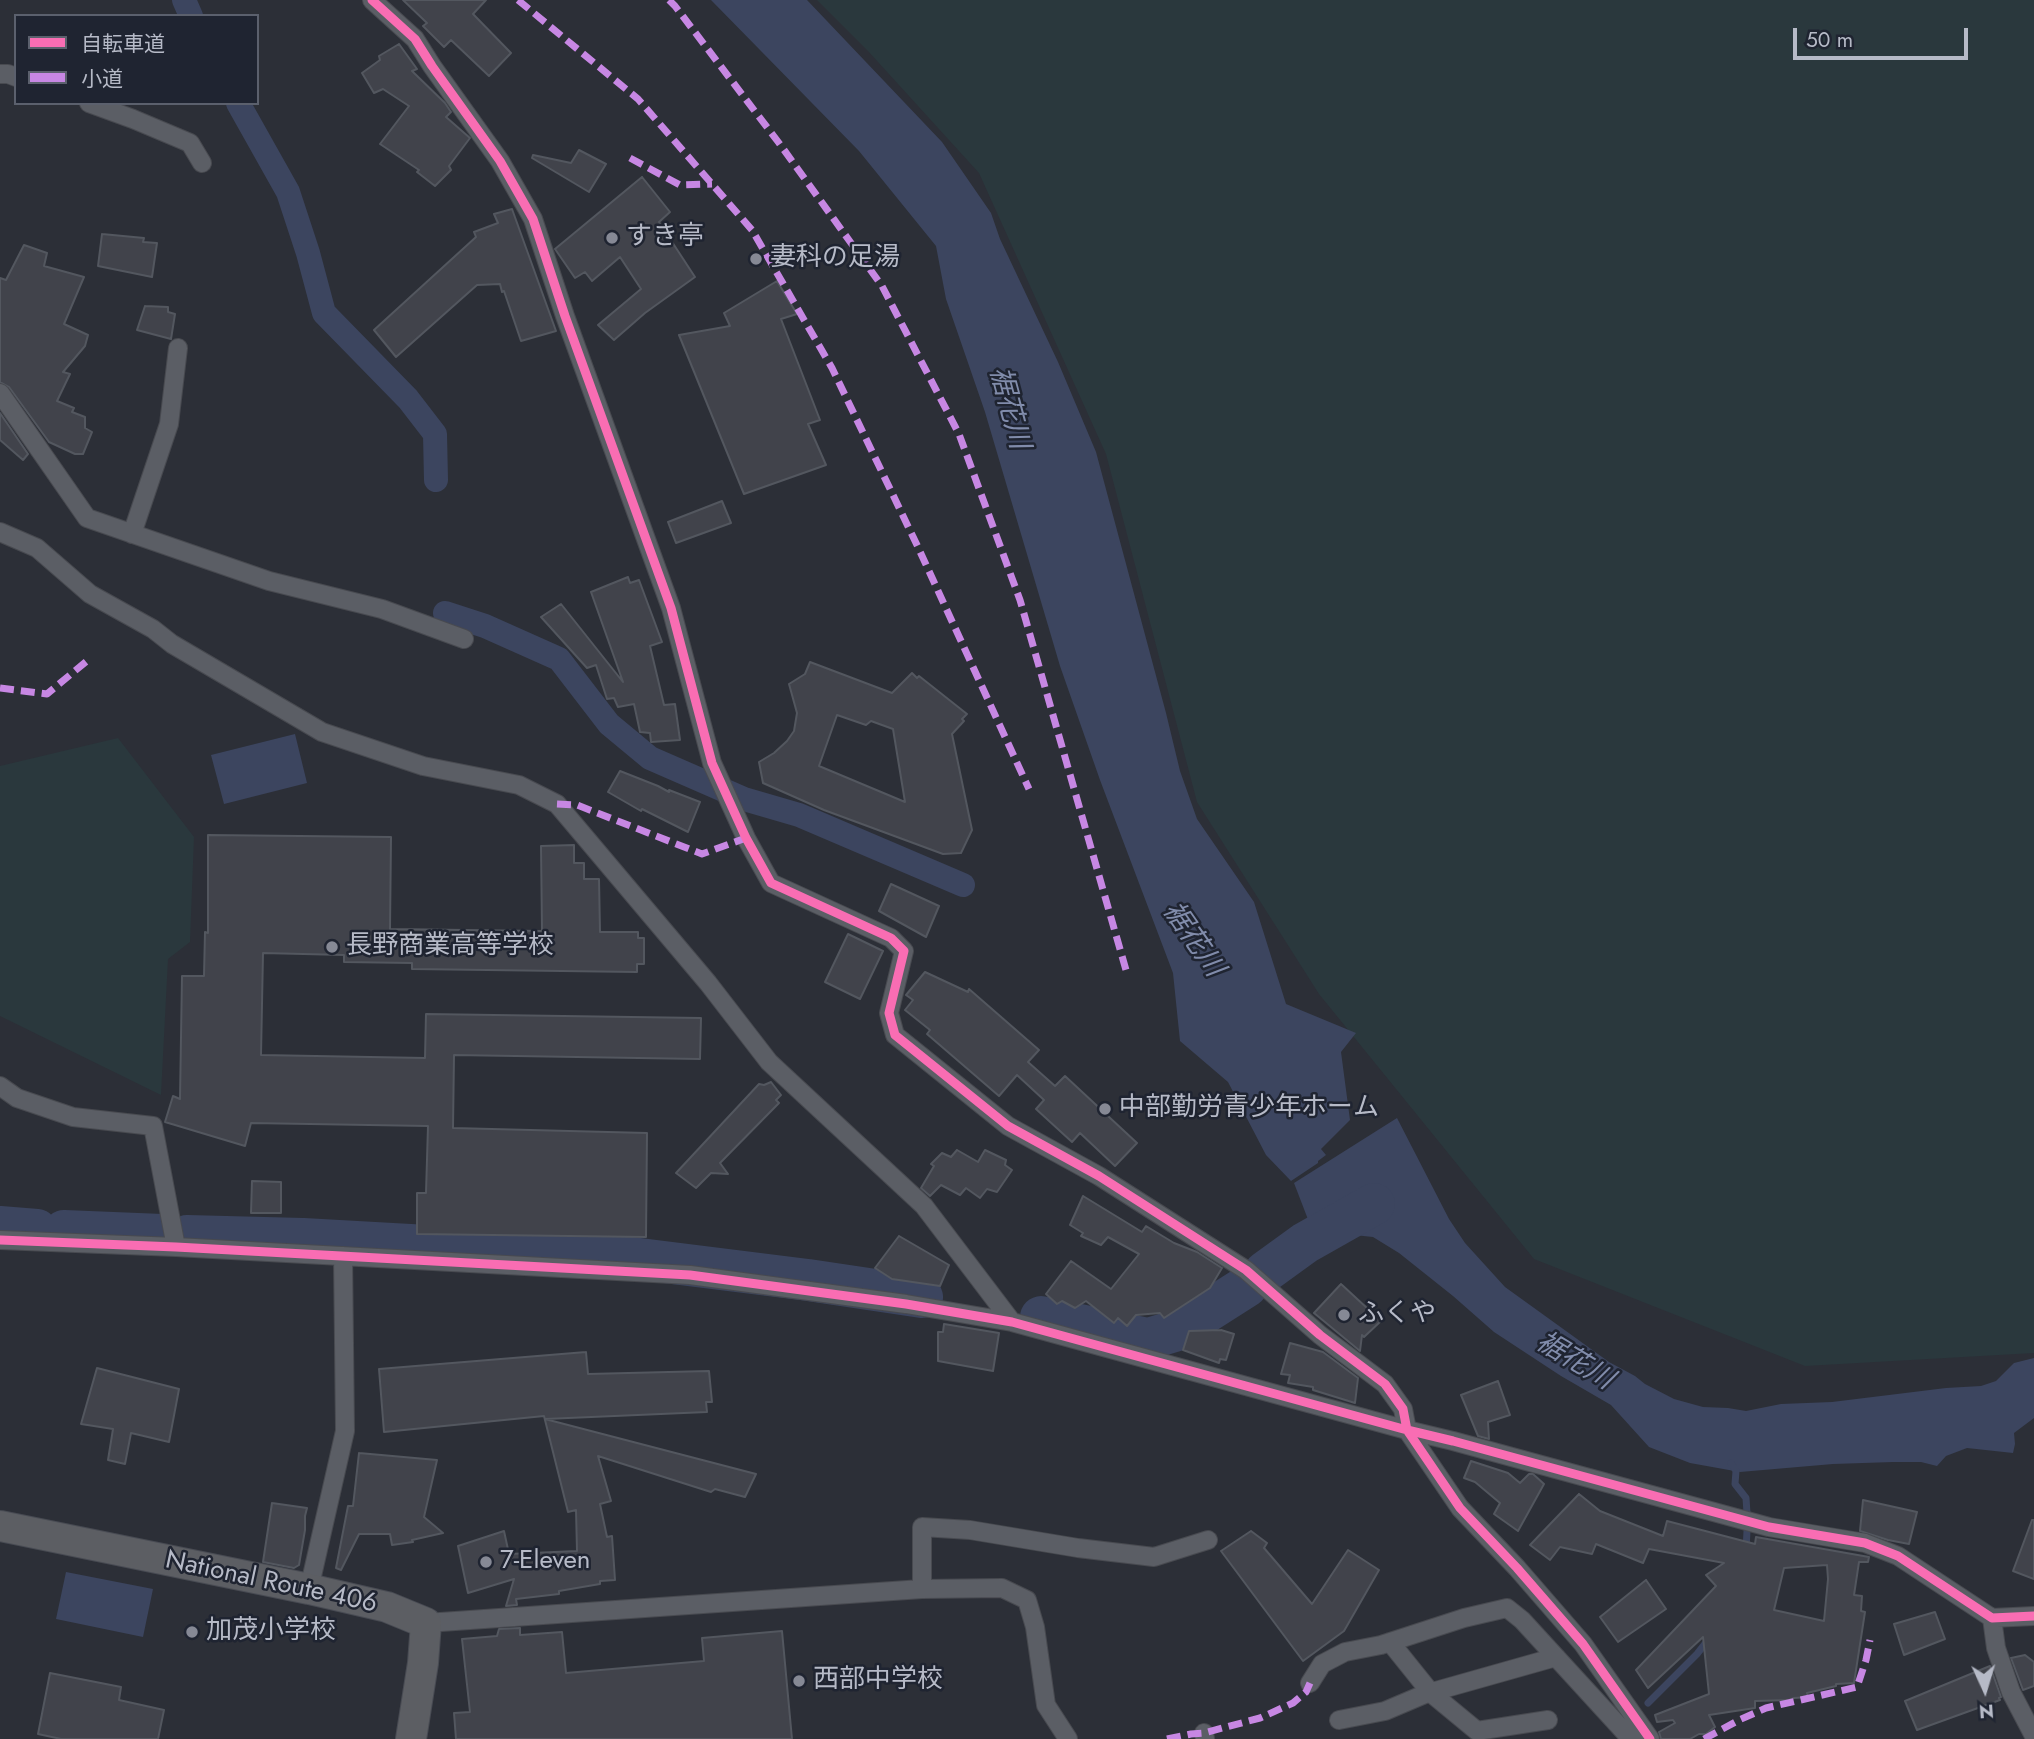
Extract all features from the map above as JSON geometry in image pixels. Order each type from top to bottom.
[{"type":"highway","name":"National Route 406","points":[[0,1526],[309,1589],[387,1607],[426,1623]]},
{"type":"highway","points":[[411,1739],[423,1663],[426,1623]]},
{"type":"street","points":[[372,0],[415,39],[500,161],[533,219],[574,341],[671,608],[712,763],[771,883],[891,937],[904,951],[888,1013],[895,1035],[1007,1126],[1099,1176],[1247,1270],[1320,1335],[1385,1384],[1403,1409],[1407,1430],[1460,1508],[1583,1644],[1650,1739]]},
{"type":"street","points":[[94,105],[190,143],[202,163]]},
{"type":"street","points":[[132,534],[169,424],[178,348]]},
{"type":"street","points":[[0,393],[87,518],[269,581],[382,609],[464,639]]},
{"type":"street","points":[[0,532],[37,548],[90,594],[153,629],[172,644],[321,733],[423,766],[519,785],[557,804],[708,982],[769,1062],[924,1206],[1012,1322]]},
{"type":"street","points":[[0,1086],[17,1098],[73,1117],[153,1126],[176,1247]]},
{"type":"street","points":[[0,1240],[691,1275],[906,1304],[1012,1322],[1769,1527],[1865,1543],[1898,1556],[1992,1618],[2034,1616]]},
{"type":"street","points":[[309,1589],[345,1432],[343,1256]]},
{"type":"street","points":[[922,1589],[922,1527],[970,1530],[1078,1548],[1154,1557],[1208,1540]]},
{"type":"street","points":[[426,1623],[922,1589],[1002,1588],[1027,1600],[1035,1627],[1046,1705],[1068,1739]]},
{"type":"street","points":[[1310,1683],[1322,1664],[1345,1652],[1390,1642],[1464,1618],[1507,1608],[1522,1620],[1631,1739]]},
{"type":"street","points":[[1992,1618],[1996,1648],[2011,1692],[2034,1736]]},
{"type":"street","points":[[1390,1642],[1431,1693],[1477,1731],[1548,1720]]},
{"type":"street","points":[[1339,1720],[1385,1711],[1431,1693],[1556,1657]]},
{"type":"shaded area","points":[[817,0],[2034,0],[2034,1353],[1805,1366],[1534,1259],[1319,994],[1197,802],[1106,454],[979,173],[868,51]]},
{"type":"shaded area","points":[[118,738],[194,837],[190,942],[168,959],[161,1095],[0,1016],[0,766]]},
{"type":"water","name":"裾花川","points":[[711,0],[807,0],[942,142],[991,213],[1000,239],[1058,362],[1096,452],[1180,771],[1197,819],[1254,902],[1286,1004],[1356,1033],[1341,1052],[1350,1120],[1321,1149],[1326,1155],[1291,1181],[1266,1155],[1228,1082],[1180,1041],[1173,973],[1060,666],[985,412],[946,299],[936,246],[859,151]]},
{"type":"water","points":[[295,734],[307,783],[224,804],[211,755]]},
{"type":"water","name":"裾花川","points":[[1397,1118],[1449,1219],[1465,1243],[1505,1287],[1609,1362],[1674,1399],[1703,1407],[1746,1411],[1781,1404],[1832,1402],[1981,1386],[1996,1381],[2014,1363],[2034,1358],[2034,1418],[2014,1433],[2013,1453],[1967,1448],[1946,1456],[1937,1466],[1921,1462],[1893,1462],[1740,1472],[1690,1463],[1649,1447],[1611,1405],[1494,1332],[1399,1253],[1373,1237],[1354,1235],[1331,1238],[1309,1222],[1294,1183]]},
{"type":"water","points":[[66,1572],[153,1589],[143,1637],[56,1619]]},
{"type":"building","points":[[403,0],[486,0],[473,14],[511,53],[489,76],[451,40],[444,47],[423,26],[427,23]]},
{"type":"building","points":[[399,44],[417,69],[412,71],[451,112],[446,117],[470,138],[449,166],[451,170],[435,186],[417,172],[419,170],[380,144],[409,106],[383,89],[374,93],[362,73],[380,60],[379,56]]},
{"type":"building","points":[[579,150],[606,164],[589,192],[532,158],[533,155],[571,163]]},
{"type":"building","points":[[642,177],[670,212],[659,222],[695,277],[645,313],[614,340],[598,325],[641,289],[620,257],[592,281],[585,272],[575,278],[555,249]]},
{"type":"building","points":[[512,209],[556,331],[521,341],[500,284],[477,285],[396,357],[374,330],[476,237],[474,232],[498,223],[494,214]]},
{"type":"building","points":[[102,234],[144,238],[143,242],[157,243],[152,277],[98,266]]},
{"type":"building","points":[[24,245],[47,253],[44,266],[84,277],[64,324],[88,335],[85,346],[63,372],[70,374],[57,401],[74,408],[72,412],[85,417],[85,428],[92,432],[83,454],[75,454],[49,442],[9,387],[0,382],[0,278],[6,280]]},
{"type":"building","points":[[777,281],[797,314],[781,319],[820,420],[808,424],[826,465],[744,494],[679,335],[730,326],[724,313]]},
{"type":"building","points":[[145,306],[168,307],[168,312],[175,314],[171,339],[137,330]]},
{"type":"building","points":[[0,413],[28,454],[23,460],[0,440]]},
{"type":"building","points":[[722,501],[731,523],[676,543],[668,522]]},
{"type":"building","points":[[628,577],[630,583],[639,580],[662,642],[650,646],[664,705],[675,704],[680,740],[651,742],[650,733],[640,732],[634,704],[618,707],[614,698],[607,699],[596,665],[587,668],[541,617],[561,604],[623,682],[591,592]]},
{"type":"building","points":[[810,662],[892,693],[912,673],[967,714],[952,734],[972,830],[961,853],[943,854],[824,810],[763,783],[759,762],[774,753],[794,731],[797,713],[789,684],[805,674]],"holes":[[[837,715],[866,725],[871,721],[893,729],[905,802],[819,766]]]},
{"type":"building","points":[[620,771],[700,802],[688,832],[642,809],[641,811],[608,792]]},
{"type":"building","points":[[208,835],[391,837],[390,929],[542,931],[541,846],[574,845],[574,863],[584,863],[584,879],[599,879],[600,932],[638,932],[638,938],[644,938],[644,964],[637,964],[637,972],[412,969],[412,963],[344,962],[344,955],[263,953],[261,1055],[425,1058],[426,1014],[701,1018],[700,1059],[454,1055],[453,1128],[647,1133],[646,1237],[417,1234],[417,1193],[426,1193],[428,1126],[251,1123],[245,1146],[165,1122],[173,1096],[180,1099],[182,976],[204,976],[205,932],[208,933]]},
{"type":"building","points":[[891,884],[939,906],[926,937],[879,911]]},
{"type":"building","points":[[848,934],[883,951],[860,999],[825,982]]},
{"type":"building","points":[[925,972],[968,992],[969,989],[1039,1050],[1028,1062],[1055,1086],[1065,1076],[1137,1143],[1115,1166],[1080,1133],[1072,1142],[1036,1109],[1044,1100],[1017,1075],[999,1096],[927,1034],[930,1030],[905,1010],[913,1000],[906,995]]},
{"type":"building","points":[[771,1082],[781,1095],[776,1100],[779,1103],[720,1163],[728,1174],[711,1173],[696,1188],[676,1173],[759,1084]]},
{"type":"building","points":[[957,1150],[978,1162],[985,1150],[1006,1160],[1005,1165],[1012,1170],[997,1192],[987,1189],[980,1198],[966,1188],[960,1195],[941,1185],[930,1196],[921,1188],[934,1166],[931,1164],[942,1153],[951,1157]]},
{"type":"building","points":[[252,1181],[281,1182],[281,1213],[251,1213]]},
{"type":"building","points":[[1083,1196],[1142,1232],[1146,1226],[1222,1268],[1210,1288],[1164,1318],[1160,1313],[1136,1315],[1127,1326],[1118,1318],[1114,1323],[1086,1301],[1075,1308],[1062,1301],[1057,1304],[1046,1294],[1071,1261],[1111,1289],[1139,1254],[1108,1237],[1101,1245],[1081,1236],[1083,1233],[1070,1225]]},
{"type":"building","points":[[899,1236],[949,1265],[940,1286],[892,1279],[875,1268]]},
{"type":"building","points":[[1341,1284],[1381,1321],[1364,1337],[1362,1335],[1360,1351],[1314,1313]]},
{"type":"building","points":[[944,1324],[999,1333],[993,1371],[938,1361],[938,1332],[943,1332]]},
{"type":"building","points":[[1221,1330],[1234,1334],[1226,1360],[1220,1359],[1219,1363],[1183,1350],[1189,1331]]},
{"type":"building","points":[[1290,1343],[1323,1352],[1358,1378],[1355,1403],[1313,1390],[1313,1387],[1288,1383],[1290,1375],[1281,1374]]},
{"type":"building","points":[[586,1352],[588,1374],[709,1371],[712,1402],[706,1402],[707,1412],[545,1419],[756,1474],[745,1497],[715,1489],[711,1492],[598,1456],[611,1501],[600,1504],[607,1537],[612,1536],[615,1580],[559,1591],[559,1594],[516,1599],[517,1605],[506,1606],[514,1579],[468,1593],[458,1546],[504,1531],[509,1554],[577,1551],[576,1510],[568,1512],[544,1416],[384,1432],[379,1369]]},
{"type":"building","points":[[97,1368],[179,1389],[169,1442],[131,1433],[125,1464],[108,1460],[113,1429],[81,1424]]},
{"type":"building","points":[[1498,1381],[1510,1415],[1488,1422],[1489,1439],[1478,1436],[1461,1395]]},
{"type":"building","points":[[359,1453],[437,1460],[424,1517],[443,1533],[392,1545],[390,1534],[359,1534],[341,1570],[336,1568],[348,1506],[353,1506]]},
{"type":"building","points":[[1471,1461],[1508,1473],[1520,1483],[1529,1474],[1533,1474],[1544,1484],[1518,1531],[1494,1514],[1500,1503],[1475,1482],[1464,1478]]},
{"type":"building","points":[[1579,1494],[1600,1511],[1663,1536],[1667,1521],[1755,1544],[1756,1537],[1869,1557],[1868,1562],[1859,1562],[1854,1595],[1862,1596],[1861,1611],[1865,1612],[1854,1683],[1836,1684],[1807,1693],[1808,1697],[1755,1701],[1755,1708],[1709,1715],[1715,1727],[1706,1734],[1690,1739],[1661,1739],[1659,1732],[1675,1723],[1673,1720],[1657,1722],[1655,1715],[1709,1694],[1703,1637],[1648,1688],[1636,1670],[1716,1586],[1706,1575],[1724,1563],[1649,1549],[1643,1563],[1596,1544],[1592,1554],[1560,1547],[1550,1560],[1530,1545]],"holes":[[[1827,1565],[1824,1621],[1774,1610],[1784,1568]]]},
{"type":"building","points":[[1863,1500],[1917,1512],[1909,1544],[1860,1531]]},
{"type":"building","points":[[272,1503],[307,1508],[299,1565],[294,1568],[263,1562]]},
{"type":"building","points":[[2034,1520],[2034,1579],[2013,1571]]},
{"type":"building","points":[[1251,1531],[1267,1543],[1264,1548],[1312,1604],[1348,1550],[1379,1570],[1344,1631],[1303,1661],[1221,1551]]},
{"type":"building","points":[[1646,1580],[1666,1609],[1618,1642],[1600,1617]]},
{"type":"building","points":[[1935,1612],[1945,1639],[1904,1655],[1894,1624]]},
{"type":"building","points":[[520,1628],[520,1635],[562,1632],[566,1673],[704,1661],[702,1638],[782,1631],[792,1739],[456,1739],[454,1713],[470,1712],[462,1639],[497,1636],[499,1629]]},
{"type":"building","points":[[2025,1655],[2034,1662],[2034,1686],[2023,1690],[2011,1658]]},
{"type":"building","points":[[1990,1666],[2000,1700],[1917,1730],[1905,1701]]},
{"type":"building","points":[[50,1673],[121,1687],[119,1700],[164,1710],[158,1739],[61,1739],[38,1734]]},
{"type":"waterway","points":[[184,0],[190,14]]},
{"type":"waterway","points":[[239,105],[288,192],[324,313],[408,399],[435,434],[436,480]]},
{"type":"waterway","points":[[445,613],[485,626],[559,659],[609,724],[650,758],[744,799],[799,815],[963,885]]},
{"type":"waterway","points":[[1265,1272],[1305,1243],[1374,1204]]},
{"type":"waterway","points":[[0,1227],[37,1230]]},
{"type":"waterway","points":[[64,1231],[162,1235]]},
{"type":"waterway","points":[[187,1236],[303,1239],[624,1257],[922,1297]]},
{"type":"waterway","points":[[1041,1317],[1148,1339],[1178,1330],[1247,1286]]},
{"type":"waterway","points":[[1731,1463],[1736,1471],[1735,1484],[1746,1498],[1747,1513]]},
{"type":"waterway","points":[[1746,1550],[1747,1531]]},
{"type":"waterway","points":[[1648,1703],[1708,1640]]},
{"type":"marked path","points":[[518,0],[638,99],[752,230],[832,368],[1029,789]]},
{"type":"marked path","points":[[669,0],[779,143],[882,286],[959,434],[1020,600],[1126,970]]},
{"type":"marked path","points":[[630,158],[680,185],[712,184]]},
{"type":"marked path","points":[[0,688],[47,694],[88,660]]},
{"type":"marked path","points":[[557,804],[577,805],[702,854],[746,838]]},
{"type":"marked path","points":[[1704,1739],[1766,1708],[1857,1687],[1870,1640]]},
{"type":"marked path","points":[[1167,1739],[1204,1733],[1260,1718],[1293,1703],[1306,1692],[1310,1683]]},
{"type":"cycle path","points":[[372,0],[415,39],[500,161],[533,219],[565,316],[671,608],[712,763],[746,838],[771,883],[891,938],[904,951],[889,1013],[895,1035],[1008,1126],[1099,1176],[1246,1270],[1320,1335],[1385,1384],[1403,1409],[1407,1430],[1460,1508],[1583,1644],[1650,1739]]},
{"type":"cycle path","points":[[0,1240],[690,1275],[906,1304],[1012,1322],[1769,1527],[1865,1543],[1898,1556],[1992,1618],[2034,1616]]},
{"type":"place","name":"すき亭","points":[[612,238]]},
{"type":"place","name":"妻科の足湯","points":[[756,259]]},
{"type":"place","name":"長野商業高等学校","points":[[332,947]]},
{"type":"place","name":"中部勤労青少年ホーム","points":[[1105,1109]]},
{"type":"place","name":"ふくや","points":[[1344,1315]]},
{"type":"place","name":"7-Eleven","points":[[486,1562]]},
{"type":"place","name":"加茂小学校","points":[[192,1632]]},
{"type":"place","name":"西部中学校","points":[[799,1681]]}]
